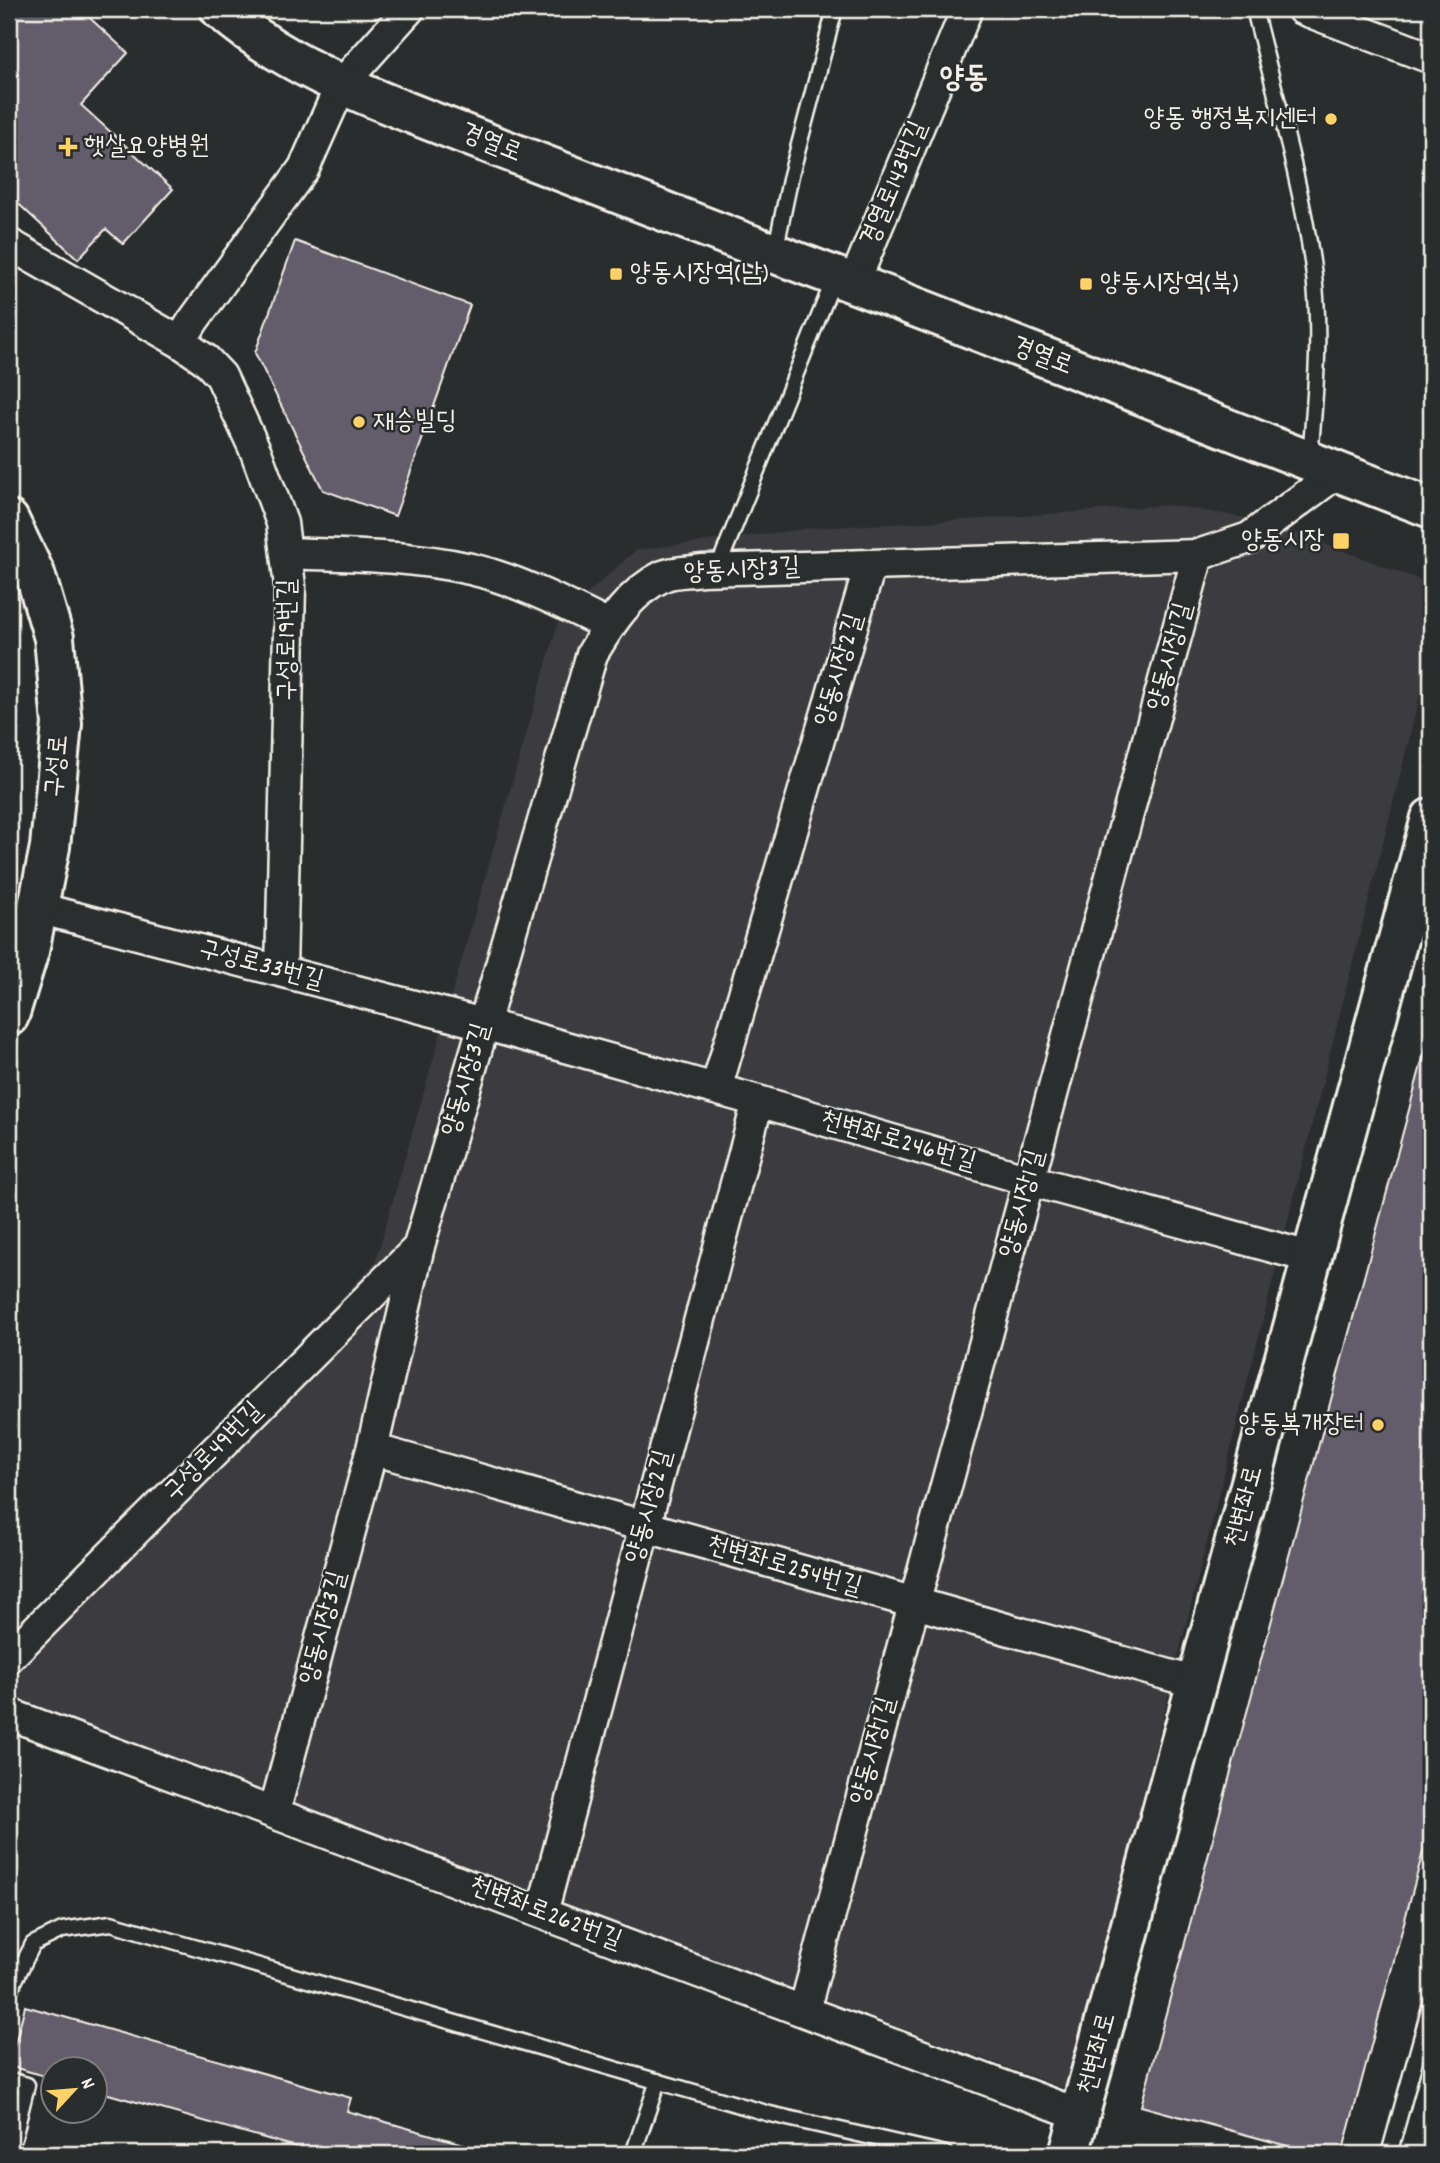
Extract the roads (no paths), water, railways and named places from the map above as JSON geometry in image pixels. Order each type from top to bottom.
[{"type":"street","name":"경열로","points":[[220,9],[273,49],[341,85],[1431,508]]},
{"type":"street","points":[[180,342],[193,320],[304,169],[341,85],[409,9]]},
{"type":"street","name":"경열로143번길","points":[[844,279],[967,9]]},
{"type":"street","points":[[1303,9],[1431,58]]},
{"type":"street","name":"구성로19번길","points":[[9,244],[180,342],[206,360],[221,376],[256,452],[282,523],[290,586],[281,971]]},
{"type":"street","points":[[870,566],[1198,555],[1249,538],[1324,466]]},
{"type":"street","name":"구성로","points":[[9,520],[35,574],[54,638],[62,724],[50,846],[38,908],[24,950],[9,1016]]},
{"type":"street","points":[[286,553],[430,561],[490,574],[548,597],[609,626]]},
{"type":"street","name":"양동시장1길","points":[[804,2011],[1198,555]]},
{"type":"street","name":"양동시장3길","points":[[274,1813],[372,1449],[419,1246],[592,654],[609,626],[635,596],[664,576],[717,570],[870,566]]},
{"type":"street","name":"양동시장2길","points":[[716,1089],[870,566]]},
{"type":"street","name":"천변좌로","points":[[1069,2154],[1431,818]]},
{"type":"street","name":"구성로33번길","points":[[38,908],[483,1024]]},
{"type":"street","name":"천변좌로246번길","points":[[483,1024],[1312,1258]]},
{"type":"street","name":"양동시장2길","points":[[542,1913],[758,1101]]},
{"type":"street","name":"구성로49번길","points":[[9,1657],[419,1246]]},
{"type":"street","name":"천변좌로254번길","points":[[372,1449],[1197,1683]]},
{"type":"street","name":"천변좌로262번길","points":[[9,1714],[1081,2115]]},
{"type":"lane","points":[[775,253],[791,175],[835,9]]},
{"type":"lane","points":[[1254,9],[1303,211],[1313,269],[1324,466]]},
{"type":"lane","points":[[717,570],[844,279]]},
{"type":"lane","points":[[9,1993],[33,1944],[62,1930],[111,1923],[770,2114],[946,2154]]},
{"type":"lane","points":[[1389,2154],[1431,2003]]},
{"type":"lane","points":[[9,2080],[27,2085],[10,2154]]},
{"type":"lane","points":[[633,2154],[658,2081]]},
{"type":"place","name":"양동 행정복지센터","points":[[1331,119]]},
{"type":"place","name":"햇살요양병원","points":[[68,147]]},
{"type":"place","name":"양동시장역(남)","points":[[616,274]]},
{"type":"place","name":"양동시장역(북)","points":[[1086,284]]},
{"type":"place","name":"재승빌딩","points":[[359,422]]},
{"type":"place","name":"양동시장","points":[[1341,541]]},
{"type":"place","name":"양동복개장터","points":[[1378,1425]]},
{"type":"district","name":"양동","points":[[964,80]]}]
